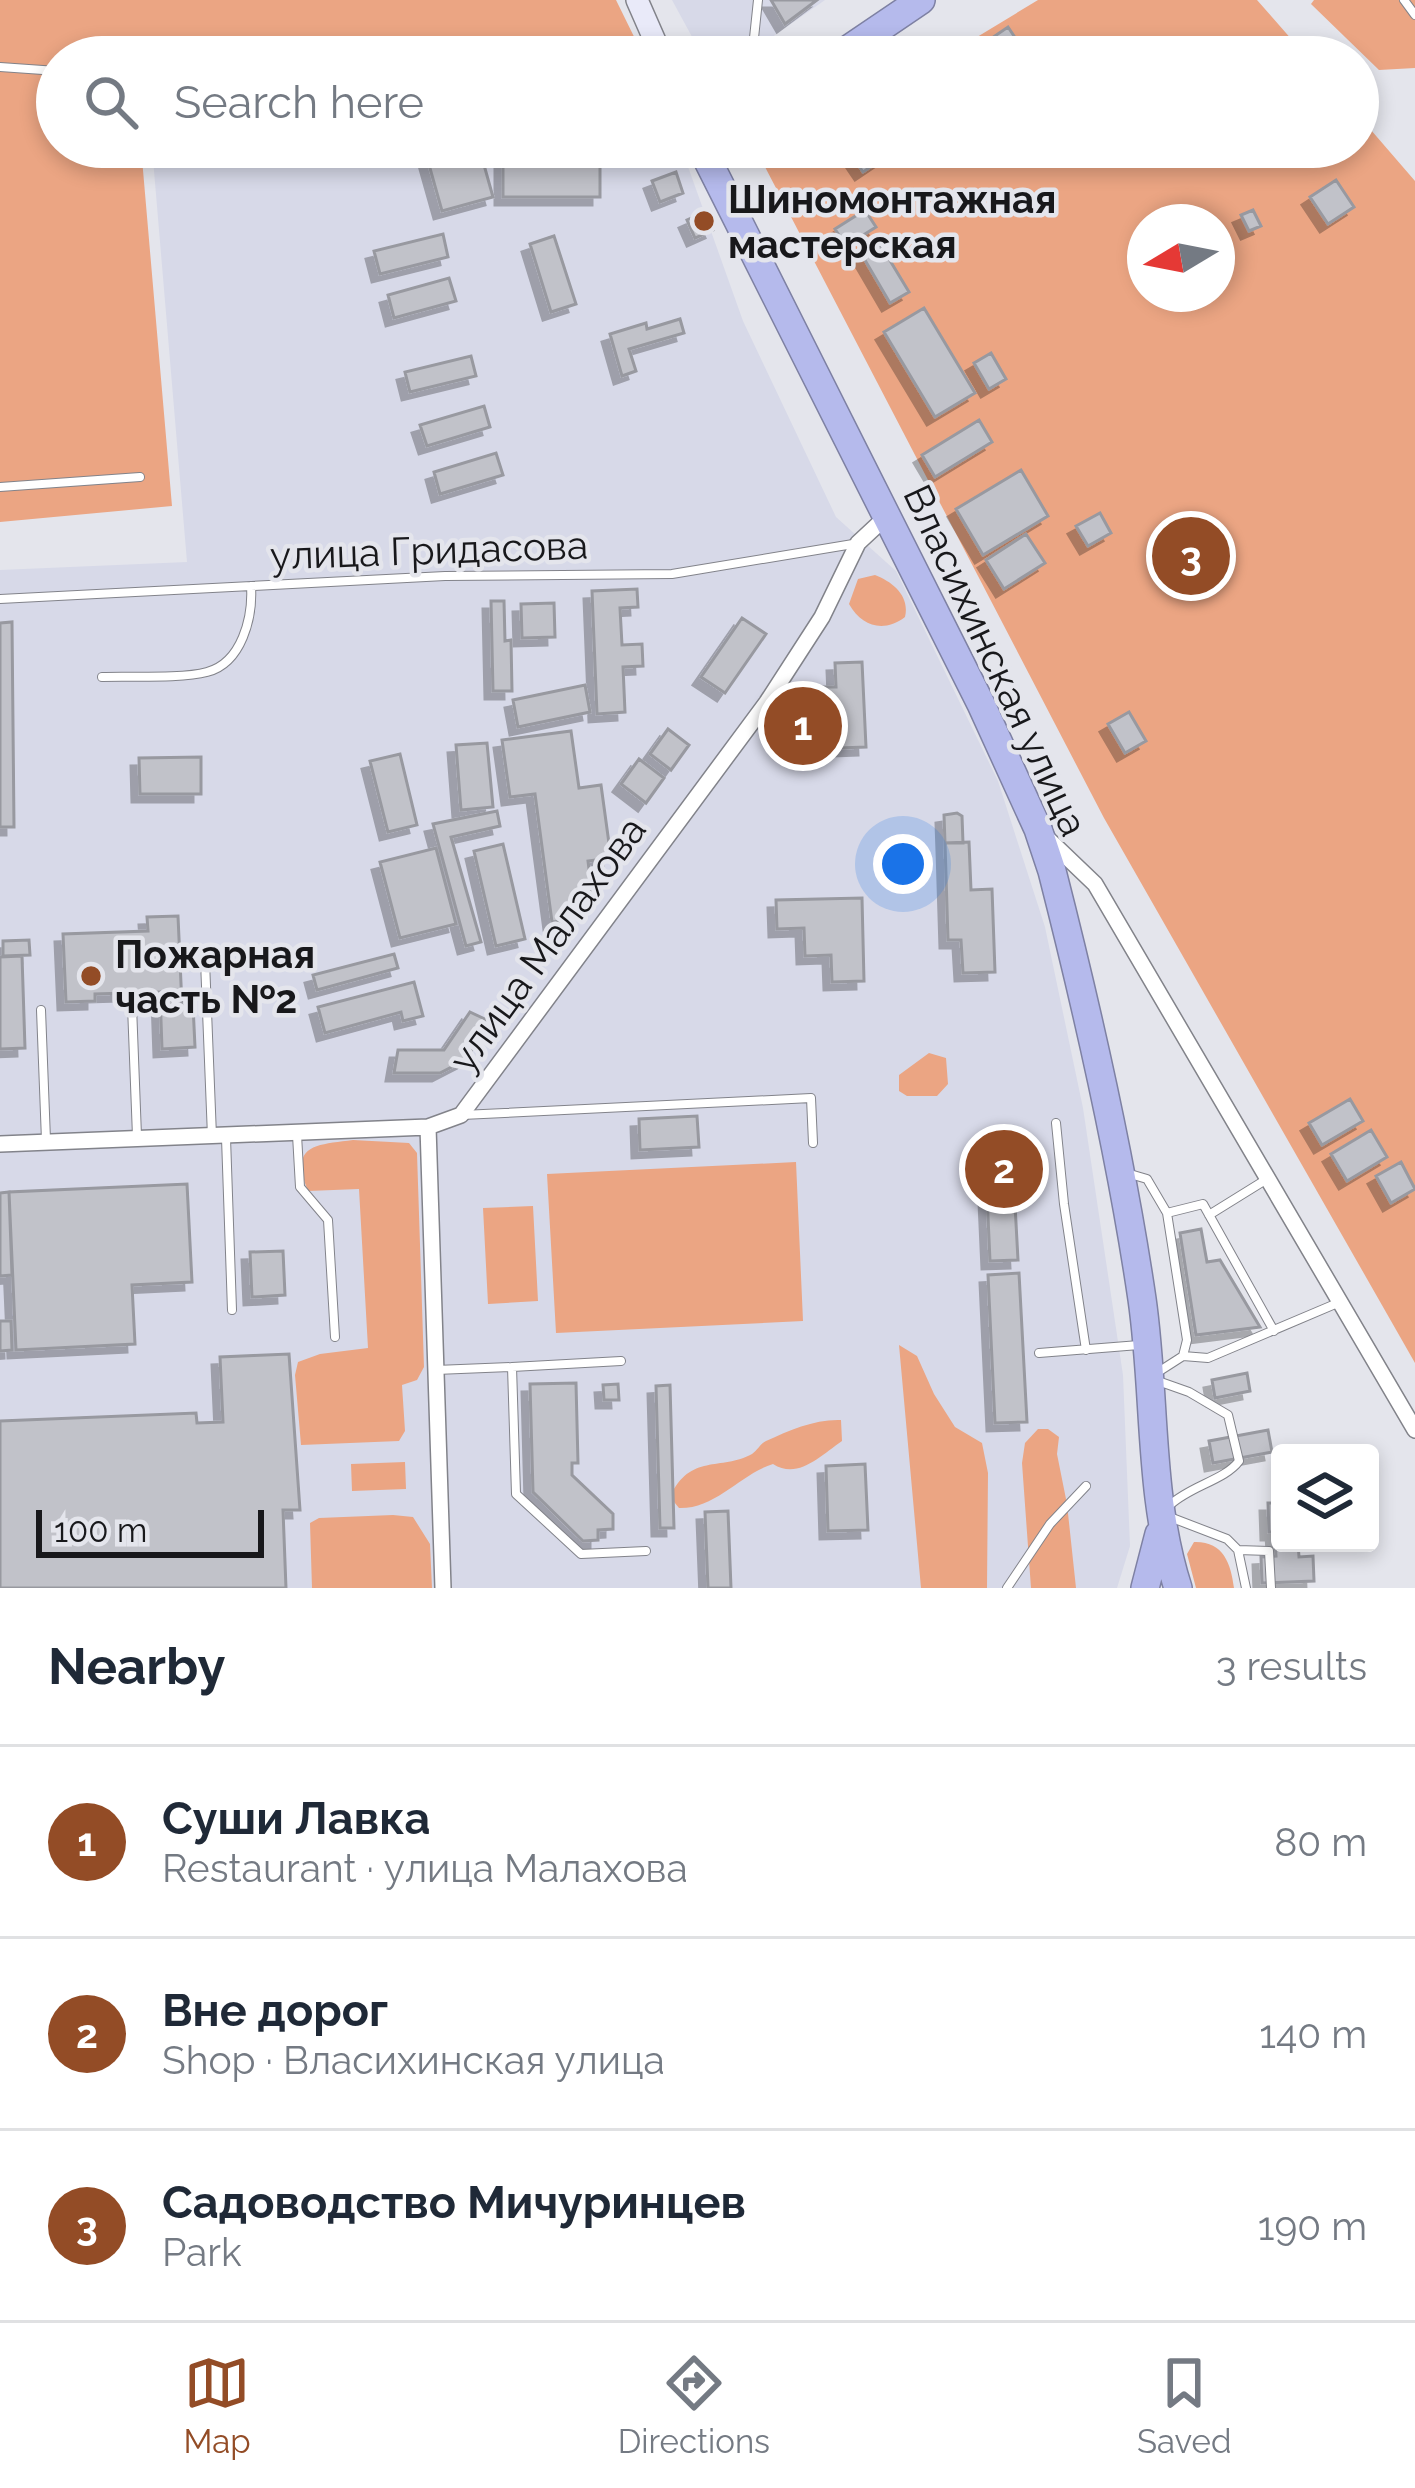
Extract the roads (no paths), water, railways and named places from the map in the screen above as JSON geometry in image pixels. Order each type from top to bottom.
[{"type":"highway","points":[[868,36],[920,0]]},
{"type":"highway","name":"Власихинская улица","points":[[714,168],[981,704],[1038,829],[1063,914],[1120,1172],[1146,1345],[1160,1519]]},
{"type":"highway","points":[[1145,1588],[1160,1519]]},
{"type":"highway","points":[[1160,1519],[1178,1588]]},
{"type":"street","points":[[637,0],[653,36]]},
{"type":"street","points":[[858,543],[887,516]]},
{"type":"street","name":"улица Малахова","points":[[0,1144],[428,1127],[460,1115],[767,701],[822,617],[858,543]]},
{"type":"street","points":[[1038,829],[1095,884],[1415,1430]]},
{"type":"street","points":[[428,1127],[443,1588]]},
{"type":"lane","points":[[754,36],[758,0]]},
{"type":"lane","points":[[1404,0],[1415,15]]},
{"type":"lane","points":[[0,67],[36,70]]},
{"type":"lane","points":[[0,487],[140,477]]},
{"type":"lane","name":"улица Гридасова","points":[[0,599],[445,575],[672,574],[858,543]]},
{"type":"lane","points":[[102,677],[208,672],[229,658],[248,628],[251,586]]},
{"type":"lane","points":[[205,961],[232,1310]]},
{"type":"lane","points":[[132,1006],[137,1139]]},
{"type":"lane","points":[[41,1010],[46,1142]]},
{"type":"lane","points":[[460,1115],[811,1098],[813,1143]]},
{"type":"lane","points":[[1056,1123],[1086,1350]]},
{"type":"lane","points":[[297,1134],[300,1187],[328,1220],[335,1337]]},
{"type":"lane","points":[[1120,1172],[1147,1180],[1167,1213],[1187,1340],[1183,1356]]},
{"type":"lane","points":[[1210,1215],[1267,1179]]},
{"type":"lane","points":[[1167,1213],[1203,1204],[1274,1331]]},
{"type":"lane","points":[[1149,1378],[1183,1356],[1208,1358],[1341,1301]]},
{"type":"lane","points":[[1039,1353],[1146,1345]]},
{"type":"lane","points":[[434,1370],[621,1361]]},
{"type":"lane","points":[[512,1367],[516,1494],[580,1554],[646,1551]]},
{"type":"lane","points":[[1149,1378],[1189,1392],[1228,1414],[1239,1461],[1232,1470],[1187,1489],[1160,1519],[1227,1539],[1238,1550],[1246,1588]]},
{"type":"lane","points":[[1007,1588],[1038,1540],[1086,1486]]},
{"type":"lane","points":[[1238,1550],[1269,1551],[1271,1588]]},
{"type":"place","name":"Шиномонтажная мастерская","points":[[704,221]]},
{"type":"place","name":"Садоводство Мичуринцев","points":[[1191,556]]},
{"type":"place","name":"Суши Лавка","points":[[803,726]]},
{"type":"place","name":"Пожарная часть №2","points":[[91,976]]},
{"type":"place","name":"Вне дорог","points":[[1004,1169]]}]
